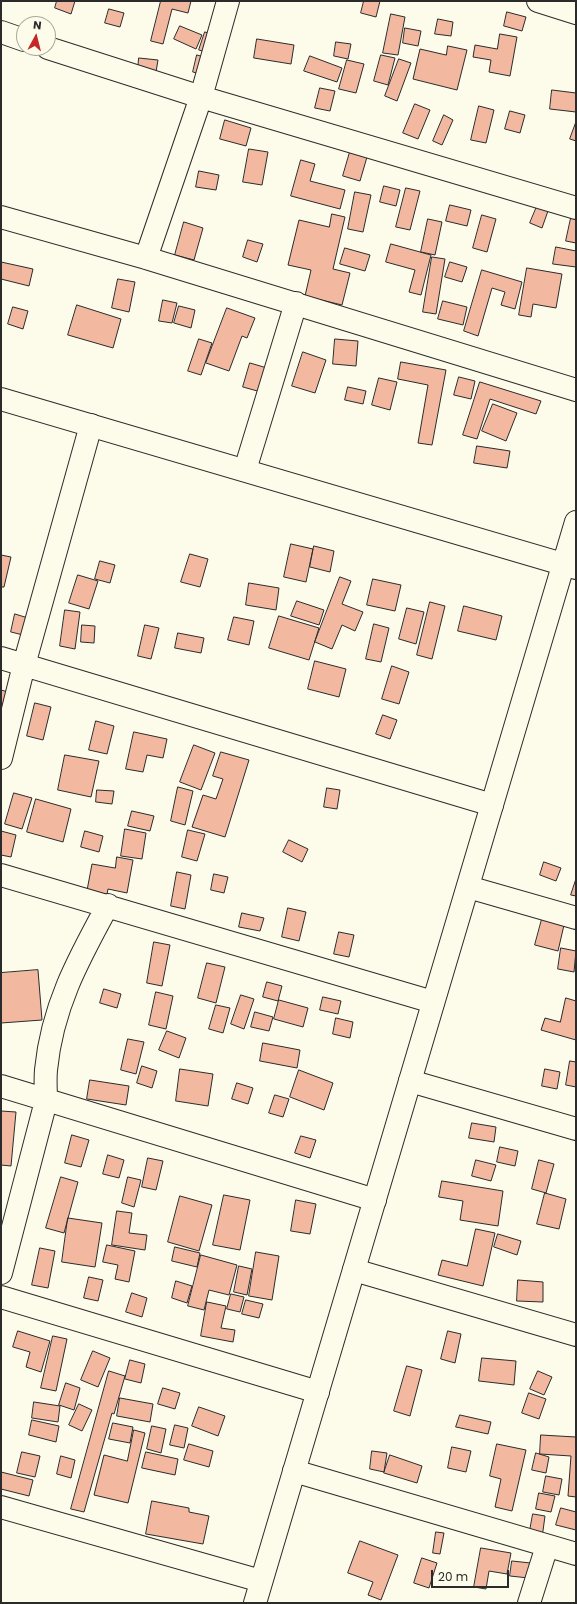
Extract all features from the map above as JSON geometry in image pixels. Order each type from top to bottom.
[{"type":"street","points":[[146,258],[201,97],[228,1]]},
{"type":"street","points":[[538,1],[576,13]]},
{"type":"street","points":[[1,32],[16,37]]},
{"type":"street","points":[[56,51],[201,97],[576,208]]},
{"type":"street","points":[[1,217],[146,258],[296,303],[576,390]]},
{"type":"street","points":[[245,470],[296,303]]},
{"type":"street","points":[[1,399],[570,566]]},
{"type":"street","points":[[1,758],[24,665],[91,425]]},
{"type":"street","points":[[255,1603],[492,805],[570,566],[576,522]]},
{"type":"street","points":[[1,658],[492,805]]},
{"type":"street","points":[[1,874],[434,1002]]},
{"type":"street","points":[[468,887],[576,918]]},
{"type":"street","points":[[1,1273],[46,1101],[45,1072],[50,1038],[60,1003],[76,965],[108,905]]},
{"type":"street","points":[[410,1081],[576,1129]]},
{"type":"street","points":[[1,1086],[46,1101],[375,1200]]},
{"type":"street","points":[[354,1270],[576,1335]]},
{"type":"street","points":[[1,1297],[318,1392]]},
{"type":"street","points":[[294,1471],[576,1554]]},
{"type":"street","points":[[1,1507],[261,1581]]},
{"type":"street","points":[[529,1603],[547,1546]]},
{"type":"building","points":[[57,1],[75,1],[71,14],[55,8]]},
{"type":"building","points":[[161,1],[191,1],[188,13],[172,9],[163,44],[151,41]]},
{"type":"building","points":[[364,1],[380,1],[376,17],[361,13]]},
{"type":"building","points":[[109,9],[124,13],[120,27],[105,23]]},
{"type":"building","points":[[507,12],[526,17],[522,31],[504,26]]},
{"type":"building","points":[[391,14],[405,17],[398,55],[383,53]]},
{"type":"building","points":[[438,19],[453,22],[451,36],[435,34]]},
{"type":"building","points":[[180,26],[202,35],[196,49],[174,39]]},
{"type":"building","points":[[405,28],[421,31],[418,46],[403,43]]},
{"type":"building","points":[[205,32],[221,37],[215,55],[199,50]]},
{"type":"building","points":[[500,34],[517,37],[510,76],[489,72],[491,60],[473,57],[475,45],[497,49]]},
{"type":"building","points":[[257,39],[294,45],[291,64],[254,58]]},
{"type":"building","points":[[336,42],[351,44],[348,59],[334,56]]},
{"type":"building","points":[[448,46],[467,50],[457,90],[413,79],[420,49],[446,55]]},
{"type":"building","points":[[197,55],[211,59],[207,76],[193,72]]},
{"type":"building","points":[[381,55],[395,58],[388,85],[374,81]]},
{"type":"building","points":[[310,56],[342,68],[337,82],[304,71]]},
{"type":"building","points":[[139,58],[158,60],[156,72],[138,70]]},
{"type":"building","points":[[399,59],[411,63],[397,101],[385,96]]},
{"type":"building","points":[[347,60],[364,64],[356,93],[339,89]]},
{"type":"building","points":[[320,88],[335,91],[330,111],[315,108]]},
{"type":"building","points":[[552,90],[576,93],[576,112],[550,109]]},
{"type":"building","points":[[415,104],[430,110],[418,139],[403,133]]},
{"type":"building","points":[[479,106],[494,110],[486,143],[471,140]]},
{"type":"building","points":[[510,111],[525,115],[520,133],[505,129]]},
{"type":"building","points":[[444,115],[453,120],[442,145],[433,141]]},
{"type":"building","points":[[225,120],[251,128],[246,146],[220,139]]},
{"type":"building","points":[[576,122],[576,141],[570,139]]},
{"type":"building","points":[[249,149],[268,152],[262,185],[243,182]]},
{"type":"building","points":[[350,152],[367,157],[360,181],[343,176]]},
{"type":"building","points":[[301,160],[315,164],[310,181],[345,190],[340,209],[291,196]]},
{"type":"building","points":[[199,171],[219,175],[216,190],[196,187]]},
{"type":"building","points":[[384,186],[400,190],[396,206],[380,202]]},
{"type":"building","points":[[406,188],[420,191],[410,230],[396,227]]},
{"type":"building","points":[[355,192],[371,195],[363,232],[348,229]]},
{"type":"building","points":[[538,204],[549,208],[542,228],[530,223]]},
{"type":"building","points":[[450,205],[471,210],[467,226],[446,221]]},
{"type":"building","points":[[332,214],[345,217],[333,269],[350,273],[342,305],[305,296],[311,270],[288,265],[299,220],[329,227]]},
{"type":"building","points":[[482,215],[496,219],[487,252],[473,248]]},
{"type":"building","points":[[571,218],[576,219],[576,243],[566,241]]},
{"type":"building","points":[[428,219],[442,222],[435,255],[421,252]]},
{"type":"building","points":[[184,222],[203,228],[194,260],[175,255]]},
{"type":"building","points":[[248,240],[263,244],[257,262],[243,257]]},
{"type":"building","points":[[391,244],[431,255],[421,295],[409,292],[415,270],[386,262]]},
{"type":"building","points":[[556,247],[576,251],[576,267],[553,264]]},
{"type":"building","points":[[345,248],[370,255],[365,271],[340,264]]},
{"type":"building","points":[[432,257],[445,259],[436,314],[423,312]]},
{"type":"building","points":[[1,262],[33,269],[29,286],[1,279]]},
{"type":"building","points":[[450,262],[467,267],[462,282],[445,277]]},
{"type":"building","points":[[527,268],[562,274],[556,308],[533,304],[531,317],[519,315]]},
{"type":"building","points":[[482,270],[522,282],[515,309],[501,305],[505,292],[492,288],[478,336],[464,331]]},
{"type":"building","points":[[118,279],[135,282],[129,312],[112,308]]},
{"type":"building","points":[[163,300],[177,303],[172,323],[159,321]]},
{"type":"building","points":[[443,301],[467,307],[463,325],[438,319]]},
{"type":"building","points":[[77,305],[121,319],[113,348],[68,335]]},
{"type":"building","points":[[179,306],[195,310],[191,328],[174,323]]},
{"type":"building","points":[[13,307],[28,311],[23,329],[8,324]]},
{"type":"building","points":[[227,308],[255,318],[247,338],[242,336],[229,371],[206,363]]},
{"type":"building","points":[[199,339],[212,343],[201,375],[188,371]]},
{"type":"building","points":[[335,339],[358,341],[356,366],[333,364]]},
{"type":"building","points":[[303,352],[326,360],[315,393],[292,386]]},
{"type":"building","points":[[401,362],[446,370],[432,445],[418,443],[428,385],[398,379]]},
{"type":"building","points":[[250,363],[267,368],[261,392],[243,387]]},
{"type":"building","points":[[459,377],[475,381],[471,399],[454,395]]},
{"type":"building","points":[[379,378],[397,382],[390,410],[372,405]]},
{"type":"building","points":[[480,382],[541,401],[536,414],[490,399],[477,439],[463,435]]},
{"type":"building","points":[[348,387],[366,391],[363,404],[345,400]]},
{"type":"building","points":[[493,404],[517,413],[506,441],[482,431]]},
{"type":"building","points":[[477,446],[510,451],[507,468],[474,463]]},
{"type":"building","points":[[291,544],[313,549],[306,582],[284,577]]},
{"type":"building","points":[[314,546],[334,551],[330,572],[310,567]]},
{"type":"building","points":[[190,554],[208,559],[200,587],[181,582]]},
{"type":"building","points":[[1,555],[11,557],[4,587],[1,587]]},
{"type":"building","points":[[100,561],[115,565],[110,583],[95,579]]},
{"type":"building","points":[[78,575],[98,581],[89,609],[69,603]]},
{"type":"building","points":[[340,577],[351,581],[342,604],[363,612],[355,631],[342,625],[332,649],[315,642]]},
{"type":"building","points":[[373,579],[401,585],[395,611],[367,605]]},
{"type":"building","points":[[249,583],[279,588],[276,610],[246,605]]},
{"type":"building","points":[[297,601],[324,610],[319,625],[291,616]]},
{"type":"building","points":[[430,602],[445,606],[432,659],[417,655]]},
{"type":"building","points":[[464,606],[502,616],[496,640],[458,631]]},
{"type":"building","points":[[407,608],[424,612],[416,644],[399,639]]},
{"type":"building","points":[[65,610],[80,612],[75,649],[60,646]]},
{"type":"building","points":[[15,614],[28,618],[23,635],[11,632]]},
{"type":"building","points":[[279,616],[319,628],[309,660],[269,648]]},
{"type":"building","points":[[234,617],[254,621],[249,645],[228,640]]},
{"type":"building","points":[[374,624],[389,628],[381,662],[366,659]]},
{"type":"building","points":[[82,625],[95,626],[94,643],[81,642]]},
{"type":"building","points":[[145,625],[159,628],[151,659],[138,656]]},
{"type":"building","points":[[178,633],[204,638],[201,653],[175,648]]},
{"type":"building","points":[[315,661],[346,669],[339,697],[308,689]]},
{"type":"building","points":[[392,666],[409,672],[399,704],[382,699]]},
{"type":"building","points":[[1,690],[8,692],[2,710],[1,710]]},
{"type":"building","points":[[35,703],[51,707],[43,740],[27,736]]},
{"type":"building","points":[[383,715],[397,720],[390,739],[376,734]]},
{"type":"building","points":[[96,721],[114,726],[107,754],[89,750]]},
{"type":"building","points":[[134,732],[167,739],[163,758],[147,755],[143,772],[126,769]]},
{"type":"building","points":[[194,745],[215,753],[201,790],[180,782]]},
{"type":"building","points":[[221,752],[249,760],[225,837],[192,827],[203,795],[216,799],[223,779],[213,776]]},
{"type":"building","points":[[65,755],[99,761],[91,797],[58,790]]},
{"type":"building","points":[[178,787],[193,791],[185,825],[171,821]]},
{"type":"building","points":[[327,788],[340,790],[337,809],[324,807]]},
{"type":"building","points":[[97,790],[114,791],[112,804],[96,802]]},
{"type":"building","points":[[14,793],[32,798],[22,829],[5,824]]},
{"type":"building","points":[[36,799],[71,809],[63,842],[27,832]]},
{"type":"building","points":[[132,811],[154,816],[150,831],[128,826]]},
{"type":"building","points":[[125,829],[146,833],[142,859],[121,856]]},
{"type":"building","points":[[188,830],[205,834],[197,861],[182,857]]},
{"type":"building","points":[[1,831],[16,835],[11,857],[1,855]]},
{"type":"building","points":[[85,831],[103,836],[99,852],[81,847]]},
{"type":"building","points":[[289,840],[308,849],[302,862],[283,852]]},
{"type":"building","points":[[117,857],[133,860],[127,893],[108,889],[105,905],[85,901],[92,864],[115,868]]},
{"type":"building","points":[[544,862],[561,868],[556,881],[540,875]]},
{"type":"building","points":[[177,872],[191,875],[185,909],[171,906]]},
{"type":"building","points":[[214,874],[228,877],[224,893],[211,890]]},
{"type":"building","points":[[576,879],[576,896],[571,895]]},
{"type":"building","points":[[288,908],[306,912],[299,941],[282,937]]},
{"type":"building","points":[[242,913],[264,918],[260,931],[239,927]]},
{"type":"building","points":[[542,919],[564,925],[558,951],[535,945]]},
{"type":"building","points":[[339,932],[354,935],[349,957],[334,954]]},
{"type":"building","points":[[154,942],[170,945],[162,986],[147,983]]},
{"type":"building","points":[[561,948],[576,951],[574,972],[558,969]]},
{"type":"building","points":[[207,963],[225,967],[216,1003],[198,998]]},
{"type":"building","points":[[38,970],[42,1020],[1,1023],[1,973]]},
{"type":"building","points":[[267,982],[282,986],[278,1001],[263,997]]},
{"type":"building","points":[[104,989],[121,994],[117,1008],[100,1003]]},
{"type":"building","points":[[156,992],[173,996],[166,1029],[149,1025]]},
{"type":"building","points":[[241,995],[254,999],[244,1029],[231,1024]]},
{"type":"building","points":[[323,997],[341,1001],[338,1014],[320,1010]]},
{"type":"building","points":[[566,998],[576,1001],[576,1040],[541,1030],[545,1018],[560,1022]]},
{"type":"building","points":[[279,1000],[308,1008],[303,1027],[274,1019]]},
{"type":"building","points":[[216,1005],[230,1008],[223,1033],[209,1029]]},
{"type":"building","points":[[255,1012],[273,1017],[269,1031],[251,1027]]},
{"type":"building","points":[[336,1018],[353,1022],[350,1038],[333,1034]]},
{"type":"building","points":[[167,1031],[186,1038],[179,1058],[159,1050]]},
{"type":"building","points":[[128,1039],[144,1042],[136,1074],[121,1070]]},
{"type":"building","points":[[263,1043],[300,1050],[297,1068],[260,1061]]},
{"type":"building","points":[[570,1061],[576,1062],[576,1087],[566,1085]]},
{"type":"building","points":[[142,1066],[157,1071],[152,1088],[137,1083]]},
{"type":"building","points":[[180,1069],[213,1074],[208,1106],[176,1101]]},
{"type":"building","points":[[545,1069],[560,1072],[557,1089],[542,1086]]},
{"type":"building","points":[[299,1070],[333,1083],[324,1110],[290,1097]]},
{"type":"building","points":[[90,1080],[129,1086],[126,1105],[87,1099]]},
{"type":"building","points":[[237,1083],[253,1088],[248,1104],[232,1099]]},
{"type":"building","points":[[275,1095],[289,1099],[283,1117],[269,1113]]},
{"type":"building","points":[[1,1111],[16,1112],[11,1166],[1,1165]]},
{"type":"building","points":[[472,1123],[496,1127],[494,1142],[469,1138]]},
{"type":"building","points":[[72,1135],[89,1140],[81,1167],[65,1163]]},
{"type":"building","points":[[301,1136],[316,1140],[310,1158],[295,1153]]},
{"type":"building","points":[[500,1147],[518,1151],[515,1166],[497,1162]]},
{"type":"building","points":[[108,1155],[124,1160],[119,1178],[103,1174]]},
{"type":"building","points":[[148,1158],[163,1161],[156,1190],[142,1187]]},
{"type":"building","points":[[476,1160],[496,1165],[491,1181],[472,1176]]},
{"type":"building","points":[[539,1160],[554,1164],[546,1193],[532,1189]]},
{"type":"building","points":[[61,1177],[78,1182],[64,1233],[46,1228]]},
{"type":"building","points":[[128,1177],[141,1180],[134,1207],[122,1203]]},
{"type":"building","points":[[442,1181],[503,1191],[498,1226],[460,1220],[463,1201],[439,1197]]},
{"type":"building","points":[[545,1193],[566,1199],[559,1229],[537,1224]]},
{"type":"building","points":[[224,1195],[250,1200],[240,1250],[213,1245]]},
{"type":"building","points":[[180,1196],[212,1205],[199,1251],[168,1242]]},
{"type":"building","points":[[296,1200],[316,1204],[310,1234],[291,1231]]},
{"type":"building","points":[[117,1211],[132,1213],[129,1233],[147,1235],[145,1250],[112,1245]]},
{"type":"building","points":[[68,1218],[102,1223],[95,1267],[62,1262]]},
{"type":"building","points":[[476,1229],[495,1233],[483,1286],[438,1275],[442,1260],[467,1266]]},
{"type":"building","points":[[498,1234],[521,1241],[517,1255],[494,1247]]},
{"type":"building","points":[[107,1245],[135,1251],[129,1282],[115,1279],[118,1265],[103,1262]]},
{"type":"building","points":[[175,1247],[200,1253],[197,1267],[172,1261]]},
{"type":"building","points":[[40,1248],[55,1251],[48,1288],[32,1285]]},
{"type":"building","points":[[256,1252],[279,1256],[272,1300],[249,1296]]},
{"type":"building","points":[[201,1255],[237,1265],[229,1295],[209,1290],[204,1310],[188,1306]]},
{"type":"building","points":[[239,1266],[252,1269],[247,1295],[234,1292]]},
{"type":"building","points":[[89,1277],[103,1280],[98,1301],[84,1298]]},
{"type":"building","points":[[518,1280],[543,1282],[543,1302],[517,1301]]},
{"type":"building","points":[[176,1281],[192,1286],[187,1303],[172,1298]]},
{"type":"building","points":[[132,1293],[147,1298],[142,1317],[126,1312]]},
{"type":"building","points":[[231,1294],[244,1297],[240,1312],[227,1309]]},
{"type":"building","points":[[246,1300],[263,1304],[259,1318],[242,1314]]},
{"type":"building","points":[[207,1302],[226,1306],[221,1328],[235,1330],[233,1342],[201,1336]]},
{"type":"building","points":[[18,1331],[50,1341],[41,1372],[26,1367],[30,1352],[13,1347]]},
{"type":"building","points":[[448,1331],[461,1334],[455,1363],[441,1359]]},
{"type":"building","points":[[53,1336],[67,1339],[56,1391],[41,1388]]},
{"type":"building","points":[[93,1351],[110,1358],[98,1387],[81,1380]]},
{"type":"building","points":[[482,1358],[516,1361],[514,1385],[479,1381]]},
{"type":"building","points":[[130,1360],[145,1364],[141,1383],[125,1379]]},
{"type":"building","points":[[407,1366],[422,1370],[410,1416],[394,1411]]},
{"type":"building","points":[[109,1371],[125,1376],[114,1414],[112,1413],[84,1512],[71,1509]]},
{"type":"building","points":[[538,1371],[552,1377],[544,1395],[530,1389]]},
{"type":"building","points":[[66,1383],[80,1388],[74,1410],[59,1405]]},
{"type":"building","points":[[163,1388],[180,1393],[175,1409],[158,1404]]},
{"type":"building","points":[[529,1393],[546,1399],[539,1419],[522,1413]]},
{"type":"building","points":[[120,1398],[153,1404],[150,1422],[117,1416]]},
{"type":"building","points":[[34,1402],[60,1406],[58,1422],[32,1418]]},
{"type":"building","points":[[79,1404],[92,1410],[82,1431],[69,1425]]},
{"type":"building","points":[[199,1407],[225,1416],[218,1436],[192,1426]]},
{"type":"building","points":[[460,1415],[491,1422],[488,1434],[456,1427]]},
{"type":"building","points":[[32,1420],[59,1426],[56,1442],[29,1435]]},
{"type":"building","points":[[113,1423],[133,1427],[130,1443],[109,1439]]},
{"type":"building","points":[[175,1425],[188,1428],[184,1448],[170,1445]]},
{"type":"building","points":[[152,1426],[166,1429],[161,1453],[147,1449]]},
{"type":"building","points":[[134,1430],[145,1433],[128,1503],[94,1495],[104,1455],[127,1461]]},
{"type":"building","points":[[541,1435],[576,1437],[576,1497],[568,1496],[571,1456],[540,1454]]},
{"type":"building","points":[[189,1444],[213,1451],[209,1467],[184,1460]]},
{"type":"building","points":[[497,1444],[526,1450],[512,1511],[495,1507],[501,1479],[490,1476]]},
{"type":"building","points":[[452,1447],[471,1451],[466,1472],[448,1468]]},
{"type":"building","points":[[372,1451],[387,1453],[384,1472],[370,1469]]},
{"type":"building","points":[[22,1452],[40,1456],[35,1477],[17,1473]]},
{"type":"building","points":[[146,1452],[178,1459],[175,1475],[142,1468]]},
{"type":"building","points":[[536,1453],[549,1457],[546,1473],[532,1470]]},
{"type":"building","points":[[390,1455],[422,1466],[417,1483],[384,1473]]},
{"type":"building","points":[[61,1456],[75,1460],[71,1478],[57,1474]]},
{"type":"building","points":[[1,1472],[33,1480],[29,1496],[1,1489]]},
{"type":"building","points":[[546,1476],[562,1479],[559,1495],[543,1492]]},
{"type":"building","points":[[539,1493],[555,1496],[551,1512],[536,1509]]},
{"type":"building","points":[[152,1501],[189,1508],[189,1512],[209,1516],[203,1544],[146,1534]]},
{"type":"building","points":[[561,1508],[576,1512],[576,1530],[556,1525]]},
{"type":"building","points":[[533,1514],[545,1516],[542,1538],[529,1536]]},
{"type":"building","points":[[436,1532],[444,1533],[440,1554],[433,1553]]},
{"type":"building","points":[[360,1541],[398,1555],[381,1600],[368,1595],[373,1582],[348,1573]]},
{"type":"building","points":[[481,1548],[511,1553],[507,1574],[489,1571],[486,1589],[474,1587]]},
{"type":"building","points":[[422,1558],[437,1563],[429,1588],[414,1583]]},
{"type":"building","points":[[512,1561],[540,1564],[538,1579],[510,1576]]}]
